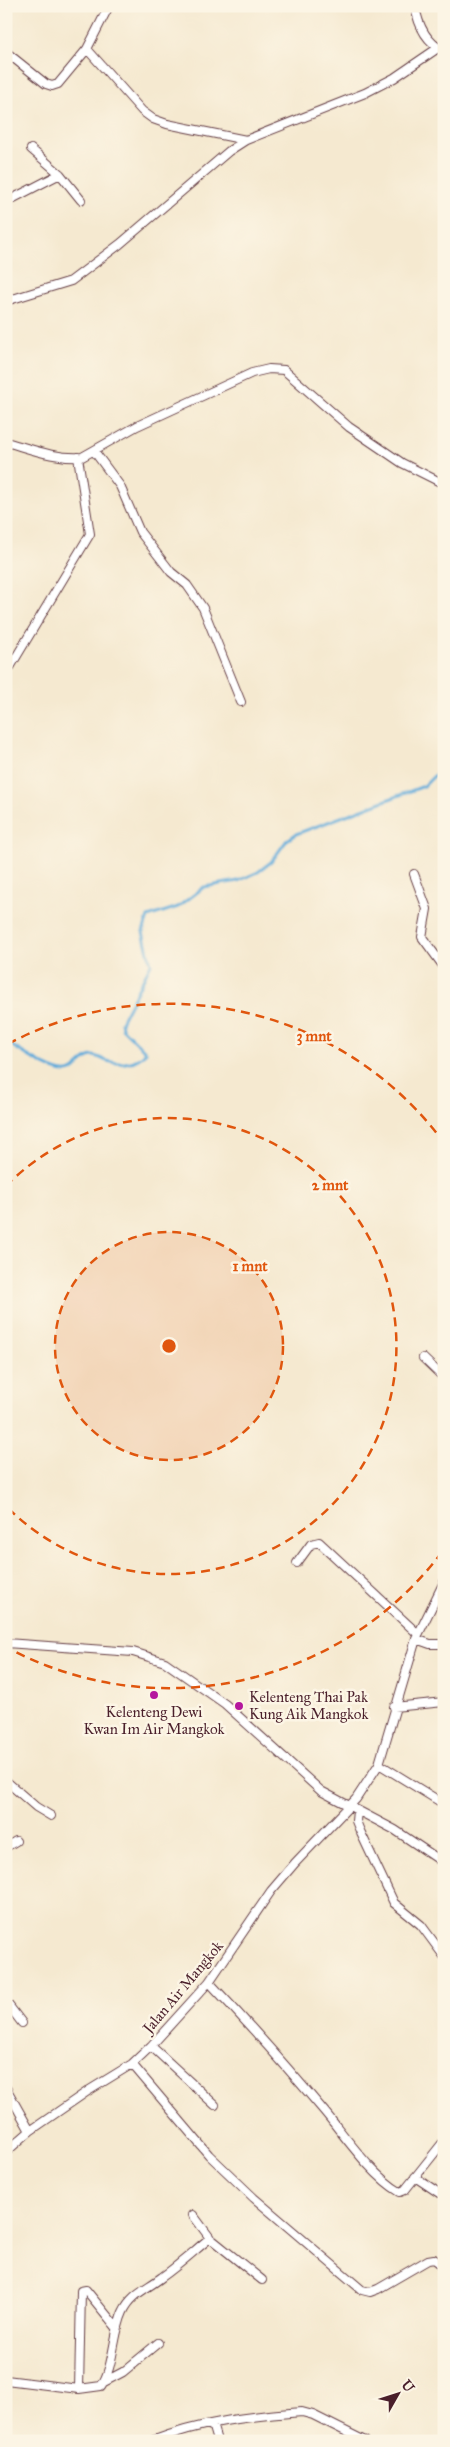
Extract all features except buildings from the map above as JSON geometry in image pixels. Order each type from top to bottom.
[{"type":"street","points":[[6,52],[46,84],[52,86],[58,84],[87,49],[109,6]]},
{"type":"street","points":[[6,301],[71,281],[120,244],[229,151],[246,140],[365,93],[394,78],[441,49],[421,29],[414,6]]},
{"type":"street","points":[[87,49],[142,111],[153,119],[167,124],[246,140]]},
{"type":"street","points":[[30,149],[60,174],[81,200]]},
{"type":"street","points":[[6,202],[60,174]]},
{"type":"street","points":[[6,442],[50,454],[78,457],[94,451],[146,422],[252,373],[269,369],[284,370],[349,427],[402,463],[444,484]]},
{"type":"street","points":[[94,451],[120,486],[140,532],[171,572],[187,585],[203,608],[240,702]]},
{"type":"street","points":[[6,674],[90,534],[78,457]]},
{"type":"street","points":[[414,874],[427,909],[422,937],[444,967]]},
{"type":"street","points":[[423,1358],[444,1378]]},
{"type":"street","points":[[298,1563],[312,1544],[318,1542],[417,1636],[430,1644],[444,1644]]},
{"type":"street","name":"Jalan Air Mangkok","points":[[6,2152],[30,2131],[88,2091],[132,2064],[151,2046],[209,1982],[271,1892],[295,1862],[349,1807],[379,1764],[394,1708],[417,1636],[444,1582]]},
{"type":"street","points":[[6,1643],[133,1652],[165,1662],[225,1704],[321,1791],[394,1830],[444,1863]]},
{"type":"street","points":[[394,1708],[444,1702]]},
{"type":"street","points":[[379,1764],[444,1804]]},
{"type":"street","points":[[6,1781],[36,1807],[51,1816]]},
{"type":"street","points":[[358,1811],[356,1821],[394,1903],[421,1925],[444,1956]]},
{"type":"street","points":[[6,1847],[16,1841]]},
{"type":"street","points":[[209,1982],[266,2042],[369,2164],[395,2190],[400,2192],[405,2190],[444,2142]]},
{"type":"street","points":[[6,2002],[22,2023]]},
{"type":"street","points":[[151,2046],[215,2105]]},
{"type":"street","points":[[132,2064],[209,2155],[254,2198],[362,2290],[370,2292],[378,2289],[428,2260],[434,2259],[440,2262],[444,2273]]},
{"type":"street","points":[[6,2088],[30,2131]]},
{"type":"street","points":[[416,2176],[439,2193],[444,2193]]},
{"type":"street","points":[[192,2215],[210,2238],[262,2280]]},
{"type":"street","points":[[104,2382],[117,2328],[127,2304],[134,2295],[160,2279],[210,2238]]},
{"type":"street","points":[[79,2388],[81,2291],[86,2290],[117,2328]]},
{"type":"street","points":[[6,2380],[79,2388],[97,2387],[123,2372],[158,2343]]},
{"type":"street","points":[[152,2441],[170,2434],[246,2417],[302,2412],[313,2415],[365,2441]]},
{"type":"street","points":[[212,2424],[217,2441]]},
{"type":"waterway","points":[[6,1042],[38,1062],[57,1071],[71,1071],[84,1060],[95,1056],[118,1063],[128,1063],[138,1059],[146,1052],[122,1028],[121,1022],[151,964],[143,932],[148,917],[178,907],[204,887],[238,881],[258,872],[271,862],[287,840],[296,834],[424,786],[444,766]]},
{"type":"place","name":"Kelenteng Dewi Kwan Im Air Mangkok","points":[[154,1695]]},
{"type":"place","name":"Kelenteng Thai Pak Kung Aik Mangkok","points":[[239,1706]]}]
